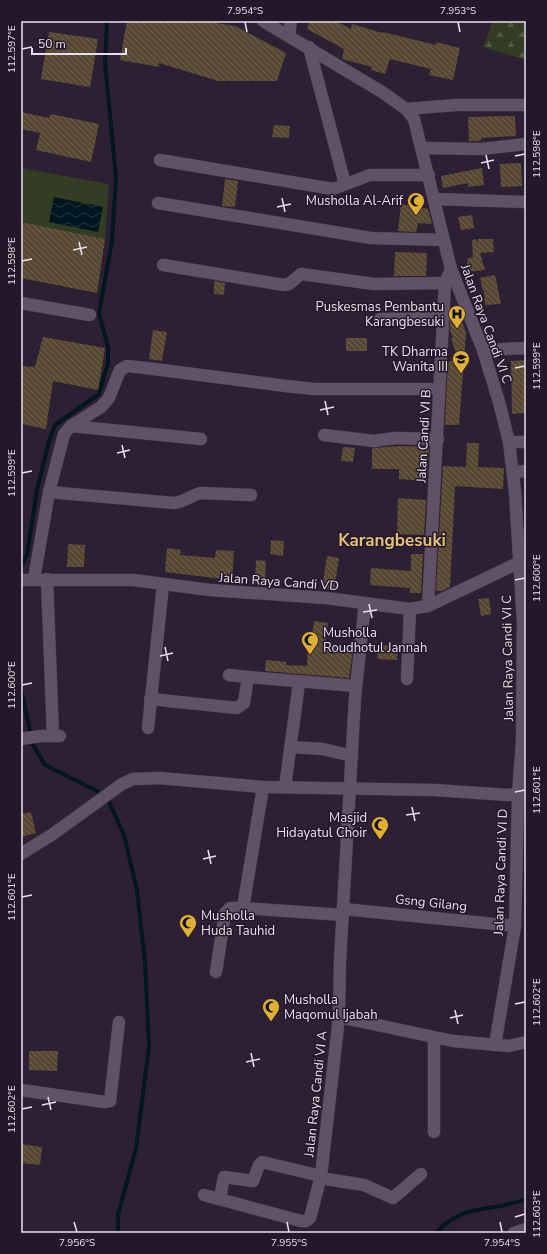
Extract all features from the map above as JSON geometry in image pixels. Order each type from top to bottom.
[{"type":"street","name":"Jalan Raya Candi VI C","points":[[263,21],[289,35],[382,92],[406,109],[414,119],[451,269],[483,350],[509,442],[512,472],[521,492],[520,562],[525,697],[522,793]]},
{"type":"street","points":[[289,35],[291,21]]},
{"type":"street","points":[[309,47],[345,184]]},
{"type":"street","points":[[406,109],[456,105],[526,105]]},
{"type":"street","points":[[422,148],[482,149],[526,144]]},
{"type":"street","points":[[160,160],[333,189],[370,175],[429,175]]},
{"type":"street","points":[[434,199],[526,202]]},
{"type":"street","points":[[158,203],[371,238],[443,240]]},
{"type":"street","points":[[163,265],[284,285],[289,284],[300,274],[374,284],[445,283]]},
{"type":"street","name":"Jalan Candi VI B","points":[[428,606],[438,439],[445,283],[451,269]]},
{"type":"street","points":[[21,303],[90,315]]},
{"type":"street","points":[[380,319],[444,318]]},
{"type":"street","points":[[483,350],[526,348]]},
{"type":"street","points":[[27,580],[48,492],[64,434],[71,426],[101,407],[109,398],[120,370],[127,366],[300,388],[431,389]]},
{"type":"street","points":[[71,426],[201,439]]},
{"type":"street","points":[[324,435],[374,440],[395,438],[438,439]]},
{"type":"street","points":[[509,442],[526,442]]},
{"type":"street","points":[[512,472],[526,471]]},
{"type":"street","points":[[48,492],[174,503],[185,501],[195,494],[201,493],[251,495]]},
{"type":"street","name":"Jalan Raya Candi VD","points":[[27,580],[133,580],[210,590],[286,594],[410,610],[428,606],[520,562]]},
{"type":"street","points":[[23,739],[40,736],[57,736],[47,579]]},
{"type":"street","points":[[148,728],[163,585]]},
{"type":"street","name":"Jalan Raya Candi VI A","points":[[204,1195],[220,1198],[292,1220],[306,1221],[310,1218],[321,1177],[339,1017],[343,912],[356,686],[365,603]]},
{"type":"street","points":[[407,679],[410,610]]},
{"type":"street","points":[[229,675],[299,683],[356,686]]},
{"type":"street","points":[[150,699],[237,708],[244,703],[248,677]]},
{"type":"street","points":[[286,788],[299,683]]},
{"type":"street","points":[[291,747],[323,749],[352,756]]},
{"type":"street","points":[[21,854],[53,834],[90,806],[133,778],[159,778],[286,788],[434,790],[508,795],[522,793]]},
{"type":"street","points":[[244,908],[263,787]]},
{"type":"street","name":"Jalan Raya Candi VI D","points":[[495,1045],[515,926],[522,793]]},
{"type":"street","name":"Gsng Gilang","points":[[216,972],[225,913],[230,908],[343,912],[515,926]]},
{"type":"street","points":[[339,1017],[434,1038],[509,1046],[526,1042]]},
{"type":"street","points":[[21,1090],[105,1102],[110,1101],[119,1022]]},
{"type":"street","points":[[434,1038],[434,1132]]},
{"type":"street","points":[[220,1198],[224,1177],[253,1181],[259,1165],[263,1161],[321,1177],[364,1185],[392,1198],[399,1194],[421,1174]]},
{"type":"street","points":[[514,1233],[526,1229]]},
{"type":"green space","points":[[493,21],[526,21],[526,60],[483,47]]},
{"type":"green space","points":[[21,168],[109,184],[105,239],[21,222]]},
{"type":"water","points":[[54,197],[103,207],[98,232],[49,222]]},
{"type":"building","points":[[127,21],[204,21],[235,26],[286,53],[277,81],[218,81],[159,63],[159,67],[120,60]]},
{"type":"building","points":[[310,21],[335,21],[351,29],[352,24],[382,33],[436,45],[436,42],[460,48],[453,80],[429,75],[431,69],[390,59],[385,74],[371,70],[372,67],[342,59],[344,49],[307,29]]},
{"type":"building","points":[[49,32],[98,39],[90,87],[41,79]]},
{"type":"building","points":[[21,112],[49,118],[51,114],[99,124],[91,162],[36,150],[40,133],[21,129]]},
{"type":"building","points":[[515,116],[516,136],[481,138],[481,141],[469,141],[468,117]]},
{"type":"building","points":[[274,125],[290,126],[289,138],[272,137]]},
{"type":"building","points":[[521,163],[522,186],[501,187],[500,164]]},
{"type":"building","points":[[482,168],[484,185],[468,187],[468,183],[443,188],[441,176]]},
{"type":"building","points":[[225,179],[238,181],[235,207],[222,206]]},
{"type":"building","name":"Musholla Al-Arif","points":[[401,204],[428,209],[432,224],[418,223],[416,232],[398,231]]},
{"type":"building","points":[[472,215],[474,228],[461,230],[458,217]]},
{"type":"building","points":[[21,222],[105,239],[97,293],[21,278]]},
{"type":"building","points":[[476,239],[477,244],[478,239],[493,239],[494,252],[480,253],[485,270],[466,272],[468,258],[473,258],[472,240]]},
{"type":"building","points":[[395,252],[427,253],[426,276],[394,276]]},
{"type":"building","points":[[495,275],[501,304],[485,305],[484,290],[483,291],[480,278]]},
{"type":"building","points":[[214,281],[225,283],[224,295],[214,294]]},
{"type":"building","points":[[460,316],[466,333],[459,425],[445,425],[448,362],[458,359],[451,338],[453,338],[450,329],[450,322],[451,319]]},
{"type":"building","points":[[153,330],[167,332],[162,361],[149,359]]},
{"type":"building","points":[[43,337],[105,348],[98,390],[53,381],[46,429],[21,424],[21,366],[35,367]]},
{"type":"building","points":[[346,338],[367,338],[367,351],[346,351]]},
{"type":"building","points":[[526,360],[526,413],[512,414],[511,361]]},
{"type":"building","points":[[467,443],[479,443],[478,467],[504,468],[503,489],[455,486],[450,587],[442,591],[436,591],[443,466],[466,467]]},
{"type":"building","points":[[401,446],[429,447],[427,481],[399,479],[399,469],[372,469],[372,448]]},
{"type":"building","points":[[343,447],[355,448],[353,462],[341,461]]},
{"type":"building","points":[[398,498],[426,500],[424,535],[397,534]]},
{"type":"building","points":[[271,540],[284,541],[283,556],[270,554]]},
{"type":"building","points":[[68,544],[85,545],[84,567],[67,567]]},
{"type":"building","points":[[167,548],[181,550],[180,555],[215,558],[216,550],[234,551],[232,580],[165,572]]},
{"type":"building","points":[[411,554],[423,554],[421,593],[410,593],[410,588],[370,585],[371,568],[411,571]]},
{"type":"building","points":[[327,556],[339,558],[334,590],[322,588]]},
{"type":"building","points":[[256,560],[266,561],[265,584],[255,583]]},
{"type":"building","points":[[489,598],[491,614],[481,616],[478,599]]},
{"type":"building","points":[[314,621],[328,623],[325,646],[353,649],[349,678],[265,671],[266,660],[286,662],[286,665],[307,666],[308,644],[311,645]]},
{"type":"building","points":[[378,645],[398,646],[397,660],[377,659]]},
{"type":"building","points":[[31,812],[36,833],[21,837],[21,814]]},
{"type":"building","points":[[29,1051],[58,1051],[57,1071],[29,1070]]},
{"type":"building","points":[[21,1144],[42,1147],[40,1165],[21,1163]]},
{"type":"waterway","points":[[21,566],[27,555],[37,490],[49,441],[55,425],[99,394],[108,363],[108,347],[99,313],[112,241],[116,177],[105,63],[107,21]]},
{"type":"waterway","points":[[21,689],[33,745],[45,765],[101,793],[109,802],[124,835],[137,890],[145,962],[149,1047],[136,1148],[118,1215],[118,1233]]},
{"type":"waterway","points":[[436,1233],[446,1223],[468,1212],[501,1206],[526,1199]]},
{"type":"place","name":"Musholla Al-Arif","points":[[416,216]]},
{"type":"place","name":"Puskesmas Pembantu Karangbesuki","points":[[457,329]]},
{"type":"place","name":"TK Dharma Wanita III","points":[[461,374]]},
{"type":"place","name":"Musholla Roudhotul Jannah","points":[[310,655]]},
{"type":"place","name":"Masjid Hidayatul Choir","points":[[380,840]]},
{"type":"place","name":"Musholla Huda Tauhid","points":[[188,938]]},
{"type":"place","name":"Musholla Maqomul Ijabah","points":[[271,1022]]},
{"type":"district","name":"Karangbesuki","points":[[392,540]]}]
